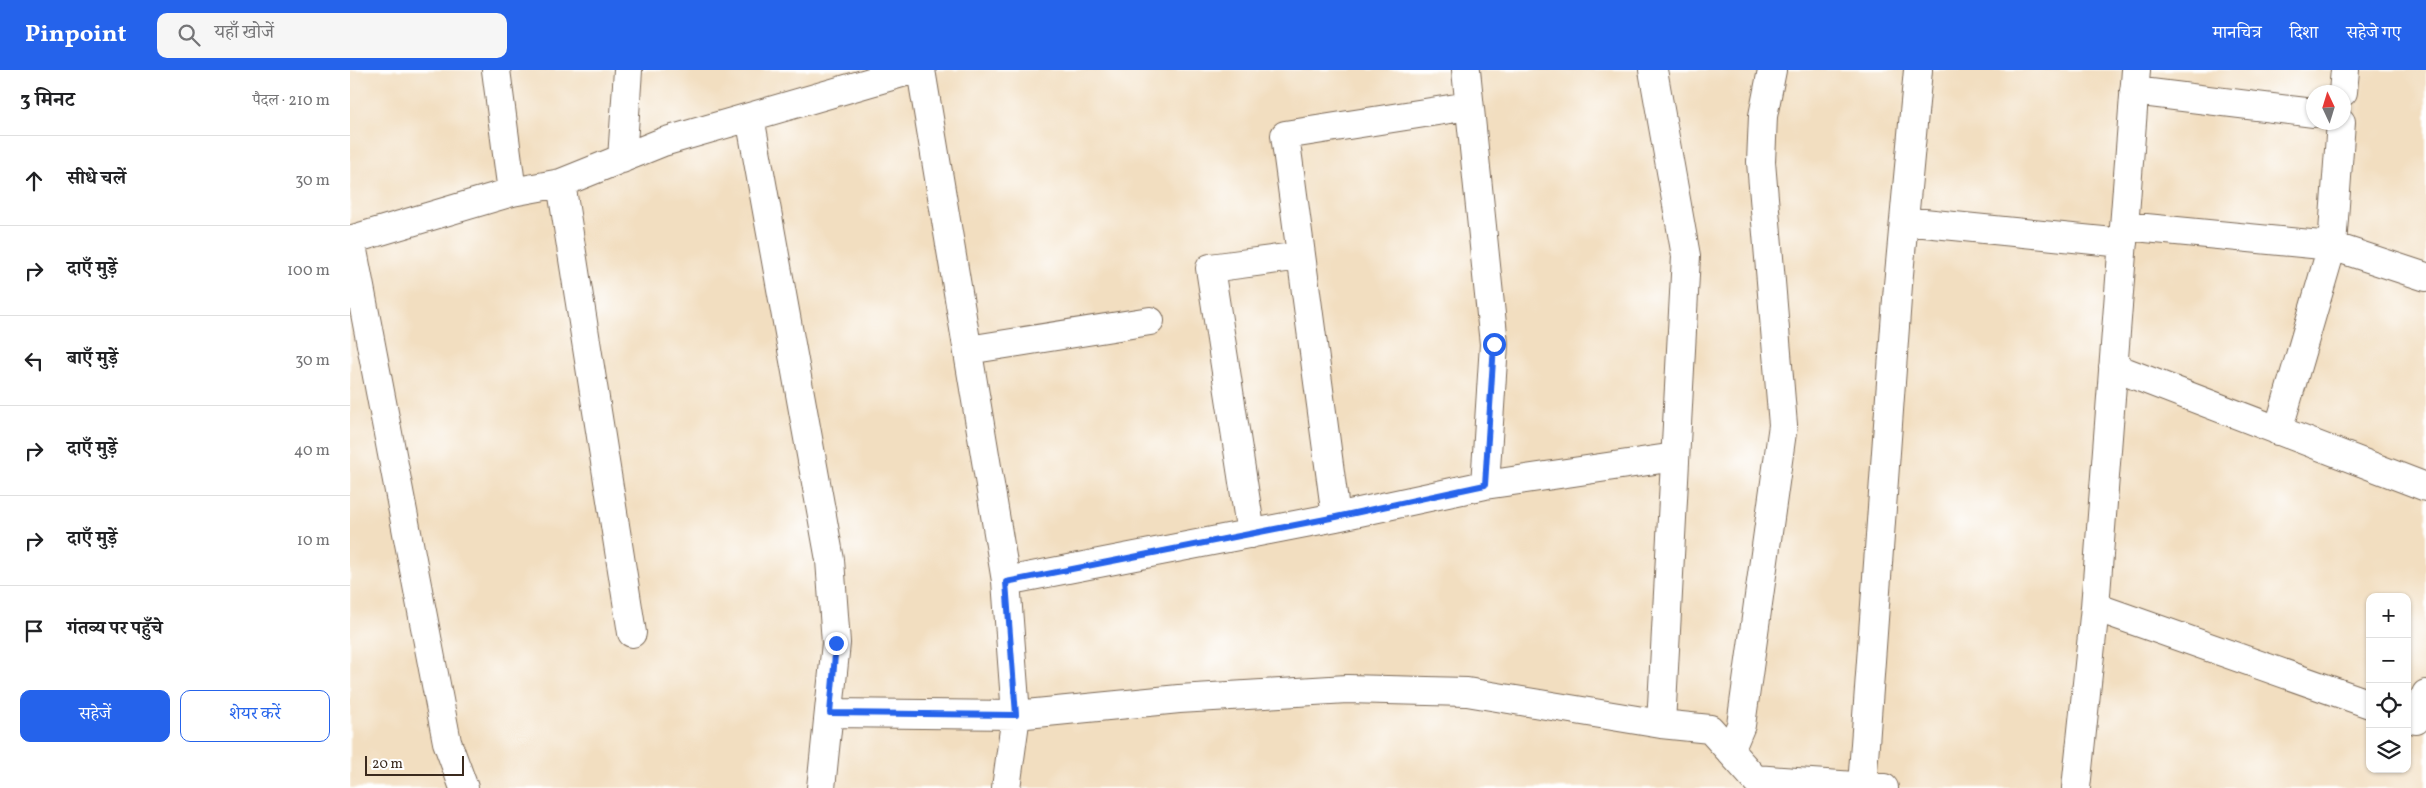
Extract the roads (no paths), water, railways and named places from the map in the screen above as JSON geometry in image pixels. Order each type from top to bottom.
[{"type":"street","points":[[496,70],[512,192]]},
{"type":"street","points":[[622,159],[628,70]]},
{"type":"street","points":[[464,788],[447,742],[350,240],[512,192],[561,183],[663,142],[912,70]]},
{"type":"street","points":[[921,70],[1006,582],[1016,715],[1006,788]]},
{"type":"street","points":[[1466,70],[1494,344],[1485,485]]},
{"type":"street","points":[[1653,70],[1686,256],[1661,724]]},
{"type":"street","points":[[1730,751],[1741,725],[1783,425],[1761,162],[1763,116],[1772,70]]},
{"type":"street","points":[[830,713],[1016,715],[1179,699],[1347,689],[1467,692],[1661,724],[1710,729],[1759,784],[1873,787],[1904,221],[1918,70]]},
{"type":"street","points":[[2344,85],[2345,70]]},
{"type":"street","points":[[2076,788],[2095,607],[2135,81],[2306,112]]},
{"type":"street","points":[[1336,517],[1285,135],[1470,106]]},
{"type":"street","points":[[750,117],[830,560],[836,643],[822,788]]},
{"type":"street","points":[[2278,430],[2332,246],[2340,130]]},
{"type":"street","points":[[561,183],[632,633]]},
{"type":"street","points":[[1904,221],[2332,246],[2426,278]]},
{"type":"street","points":[[1251,534],[1210,268],[1302,256]]},
{"type":"street","points":[[968,350],[1150,321]]},
{"type":"street","points":[[2113,368],[2426,487]]},
{"type":"street","points":[[1006,582],[1336,517],[1485,485],[1675,457]]},
{"type":"street","points":[[2095,607],[2366,703]]},
{"type":"street","points":[[2416,720],[2426,694]]}]
